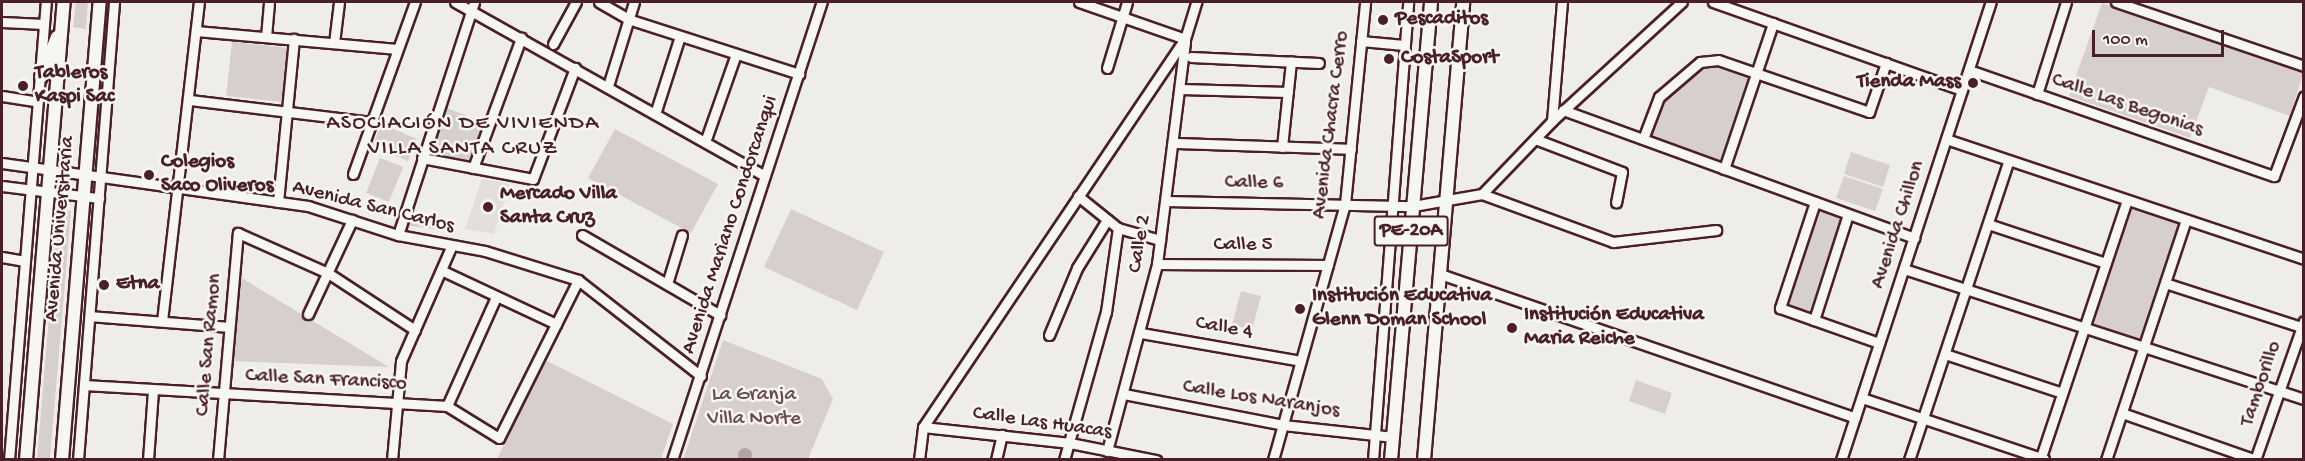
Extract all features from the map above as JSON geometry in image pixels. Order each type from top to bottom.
[{"type":"main road","name":"Avenida Universitaria","points":[[26,459],[64,2]]},
{"type":"main road","name":"Avenida Universitaria","points":[[62,459],[100,2]]},
{"type":"main road","name":"PE-20A","points":[[1391,459],[1431,2]]},
{"type":"main road","name":"PE-20A","points":[[1424,459],[1463,2]]},
{"type":"main road","points":[[41,77],[62,25]]},
{"type":"street","name":"Avenida Universitaria","points":[[9,459],[6,438],[25,261],[46,2]]},
{"type":"street","name":"Avenida Universitaria","points":[[78,459],[114,2]]},
{"type":"street","points":[[162,321],[180,190],[199,2]]},
{"type":"street","points":[[266,37],[269,2]]},
{"type":"street","points":[[334,43],[339,2]]},
{"type":"street","points":[[353,174],[415,2]]},
{"type":"street","points":[[455,2],[474,6],[521,38],[765,176]]},
{"type":"street","points":[[553,44],[576,2]]},
{"type":"street","points":[[599,2],[628,19],[799,74]]},
{"type":"street","points":[[608,86],[634,2]]},
{"type":"street","name":"Avenida Mariano Condorcanqui","points":[[672,459],[822,2]]},
{"type":"street","points":[[1078,2],[1185,39]]},
{"type":"street","points":[[1107,68],[1127,2]]},
{"type":"street","points":[[919,459],[923,427],[1185,39],[1196,2]]},
{"type":"street","name":"Avenida Chacra Cerro","points":[[1273,459],[1346,204],[1365,2]]},
{"type":"street","points":[[1373,459],[1408,2]]},
{"type":"street","points":[[1551,121],[1562,2]]},
{"type":"street","points":[[1682,2],[1551,121],[1482,194],[1613,242],[1716,230]]},
{"type":"street","points":[[1713,2],[1962,90]]},
{"type":"street","name":"Avenida Chillon","points":[[1841,459],[1991,2]]},
{"type":"street","points":[[2037,94],[2066,2]]},
{"type":"street","points":[[2116,2],[2304,66]]},
{"type":"street","points":[[398,235],[474,6]]},
{"type":"street","points":[[2,22],[44,24]]},
{"type":"street","points":[[1724,169],[1773,22]]},
{"type":"street","points":[[196,30],[397,49]]},
{"type":"street","points":[[655,114],[680,36]]},
{"type":"street","points":[[473,168],[521,38]]},
{"type":"street","points":[[278,202],[294,39]]},
{"type":"street","name":"Calle 2","points":[[1107,451],[1141,333],[1157,264],[1181,89],[1185,39]]},
{"type":"street","points":[[1361,41],[1404,45]]},
{"type":"street","points":[[705,142],[736,54]]},
{"type":"street","points":[[1191,57],[1319,63]]},
{"type":"street","points":[[1643,139],[1659,97],[1691,66],[1718,60],[1869,112],[1886,63]]},
{"type":"street","points":[[1282,147],[1291,62]]},
{"type":"street","points":[[422,159],[533,179],[575,68]]},
{"type":"street","name":"Calle Las Begonias","points":[[1969,70],[2274,176],[2304,96]]},
{"type":"street","points":[[1181,89],[1288,92]]},
{"type":"street","points":[[2,96],[38,102]]},
{"type":"street","points":[[190,100],[372,122]]},
{"type":"street","points":[[1563,110],[1914,238]]},
{"type":"street","points":[[1535,139],[1622,172],[1616,202]]},
{"type":"street","points":[[1946,140],[2304,259]]},
{"type":"street","points":[[1174,143],[1351,149]]},
{"type":"street","points":[[1910,459],[2009,160]]},
{"type":"street","name":"Avenida San Carlos","points":[[2,163],[85,177],[308,206],[398,235],[451,247],[484,251],[578,280],[700,376]]},
{"type":"street","points":[[2,186],[99,198]]},
{"type":"street","name":"Calle 6","points":[[1166,201],[1413,206],[1482,194]]},
{"type":"street","points":[[1078,196],[1118,228],[1160,240]]},
{"type":"street","points":[[1862,398],[2042,459],[2127,200]]},
{"type":"street","points":[[1815,202],[1780,309],[1879,343]]},
{"type":"street","points":[[1814,320],[1848,214]]},
{"type":"street","points":[[2106,459],[2186,219]]},
{"type":"street","points":[[308,314],[352,220]]},
{"type":"street","points":[[1049,335],[1077,268],[1107,220]]},
{"type":"street","points":[[1988,224],[2106,263]]},
{"type":"street","points":[[1064,459],[1106,312],[1118,228]]},
{"type":"street","name":"Calle San Ramon","points":[[218,459],[238,233],[328,273]]},
{"type":"street","points":[[582,235],[720,315]]},
{"type":"street","points":[[667,284],[682,235]]},
{"type":"street","points":[[392,459],[401,361],[451,247]]},
{"type":"street","points":[[2,257],[25,261]]},
{"type":"street","name":"Calle 5","points":[[1157,264],[1328,265]]},
{"type":"street","points":[[1904,269],[2278,394],[2304,399]]},
{"type":"street","points":[[442,271],[556,324]]},
{"type":"street","points":[[328,273],[414,330]]},
{"type":"street","points":[[1440,274],[1855,418]]},
{"type":"street","points":[[496,297],[447,406],[499,438],[578,280]]},
{"type":"street","points":[[2165,283],[2302,324]]},
{"type":"street","points":[[90,316],[230,327]]},
{"type":"street","name":"Tamborillo","points":[[2256,459],[2302,324]]},
{"type":"street","name":"Calle 4","points":[[1141,333],[1301,361]]},
{"type":"street","points":[[1945,354],[2062,393]]},
{"type":"street","name":"Calle San Francisco","points":[[84,385],[447,406]]},
{"type":"street","points":[[148,459],[153,390]]},
{"type":"street","name":"Calle Los Naranjos","points":[[1124,394],[1283,425],[1393,437]]},
{"type":"street","points":[[2122,413],[2256,459]]},
{"type":"street","name":"Calle Las Huacas","points":[[923,427],[1070,443],[1156,459]]},
{"type":"street","points":[[996,459],[1002,435]]},
{"type":"shaded area","name":"Mercado Villa Santa Cruz","points":[[482,179],[510,184],[494,234],[465,229]]},
{"type":"shaded area","points":[[745,448],[750,450],[752,455],[750,460],[745,462],[740,460],[738,455],[740,450]]},
{"type":"green space","points":[[76,2],[88,2],[86,29],[73,27]]},
{"type":"green space","points":[[2102,3],[2303,73],[2290,116],[2209,87],[2190,138],[2069,96]]},
{"type":"green space","points":[[232,42],[289,48],[284,102],[226,96]]},
{"type":"green space","points":[[1710,66],[1748,77],[1720,162],[1651,138],[1665,100],[1694,71]]},
{"type":"green space","points":[[444,107],[486,123],[472,163],[428,155]]},
{"type":"green space","points":[[382,124],[417,139],[408,161],[372,146]]},
{"type":"green space","points":[[615,129],[718,184],[691,233],[588,178]]},
{"type":"green space","points":[[1851,152],[1890,165],[1883,187],[1844,174]]},
{"type":"green space","points":[[380,158],[403,167],[389,202],[366,193]]},
{"type":"green space","points":[[1844,176],[1883,189],[1875,211],[1836,198]]},
{"type":"green space","points":[[1816,207],[1842,216],[1811,312],[1785,304]]},
{"type":"green space","points":[[2130,208],[2180,224],[2141,342],[2090,325]]},
{"type":"green space","points":[[58,209],[71,211],[50,459],[37,459]]},
{"type":"green space","points":[[791,209],[884,252],[857,310],[764,267]]},
{"type":"green space","points":[[406,218],[443,226],[441,230],[404,225]]},
{"type":"green space","points":[[240,277],[389,367],[230,361]]},
{"type":"green space","points":[[1241,291],[1261,296],[1252,330],[1232,325]]},
{"type":"green space","name":"La Granja Villa Norte","points":[[723,340],[822,379],[833,399],[808,459],[683,460]]},
{"type":"green space","points":[[541,358],[673,424],[661,459],[497,460]]},
{"type":"green space","points":[[1636,380],[1672,393],[1665,414],[1629,401]]},
{"type":"place","name":"Pescaditos","points":[[1383,20]]},
{"type":"place","name":"CostaSport","points":[[1389,59]]},
{"type":"place","name":"Tienda Mass","points":[[1973,83]]},
{"type":"place","name":"Tableros Kaspi Sac","points":[[23,86]]},
{"type":"place","name":"Colegios Saco Oliveros","points":[[149,175]]},
{"type":"place","name":"Mercado Villa Santa Cruz","points":[[488,207]]},
{"type":"place","name":"Etna","points":[[104,285]]},
{"type":"place","name":"Institución Educativa Glenn Doman School","points":[[1300,309]]},
{"type":"place","name":"Institución Educativa Maria Reiche","points":[[1512,328]]},
{"type":"district","name":"ASOCIACIÓN DE VIVIENDA VILLA SANTA CRUZ","points":[[463,136]]}]
